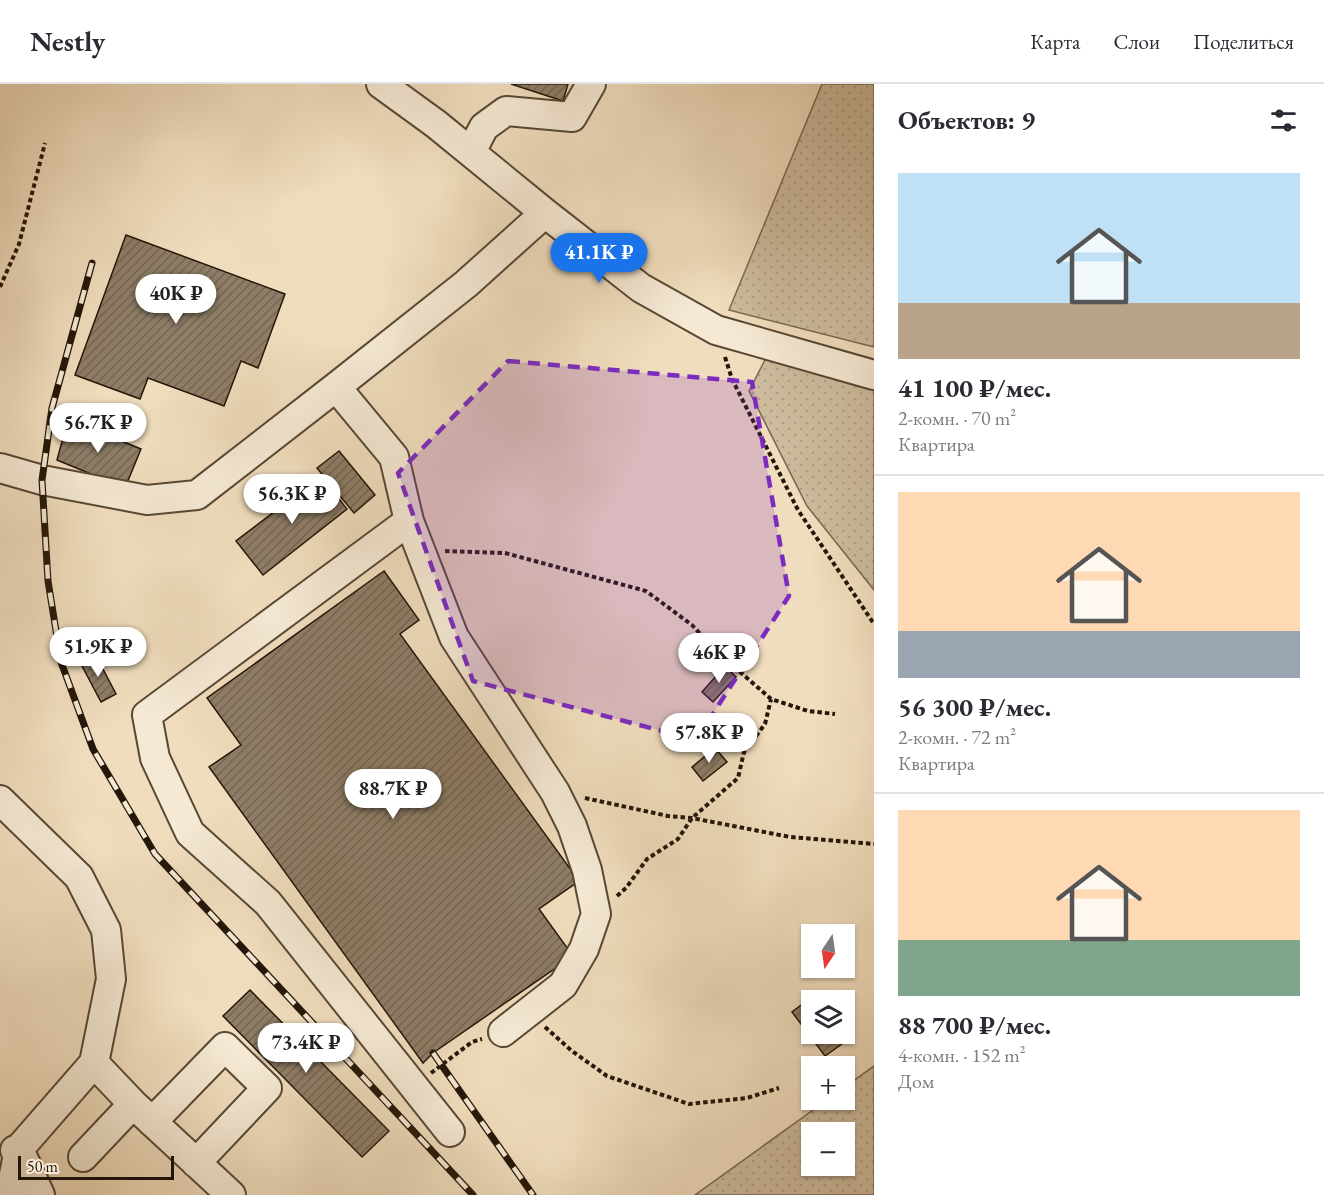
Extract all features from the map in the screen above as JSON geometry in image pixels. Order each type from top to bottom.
[{"type":"street","points":[[381,84],[436,124],[641,288],[716,330],[874,375]]},
{"type":"street","points":[[471,152],[484,127],[506,111],[572,117],[591,84]]},
{"type":"street","points":[[0,468],[42,480],[147,500],[196,495],[465,284],[545,213]]},
{"type":"street","points":[[336,387],[394,458],[409,521],[454,638],[555,792],[572,826],[586,870],[596,914],[584,949],[563,985],[503,1032]]},
{"type":"street","points":[[409,521],[147,715],[155,758],[190,833],[268,903],[450,1132]]},
{"type":"street","points":[[0,800],[79,877],[106,930],[111,979],[94,1063],[10,1151],[10,1195]]},
{"type":"street","points":[[83,1157],[143,1113],[225,1047],[267,1088],[196,1163]]},
{"type":"street","points":[[94,1063],[143,1113],[231,1195]]},
{"type":"street","points":[[10,1151],[40,1195]]},
{"type":"path","points":[[0,287],[19,244],[45,143]]},
{"type":"path","points":[[716,330],[732,379],[798,510],[874,624]]},
{"type":"path","points":[[420,551],[505,553],[646,591],[692,625],[715,650],[771,699],[808,711],[835,714]]},
{"type":"path","points":[[596,914],[626,888],[646,859],[678,839],[692,818],[738,778],[744,752],[765,724],[771,699]]},
{"type":"path","points":[[555,792],[668,816],[692,818],[790,837],[874,844]]},
{"type":"path","points":[[528,1013],[572,1051],[607,1076],[689,1104],[747,1098],[779,1088]]},
{"type":"path","points":[[414,1087],[472,1042],[503,1032]]},
{"type":"highlighted area","points":[[508,361],[752,382],[789,596],[696,740],[473,681],[398,473]]},
{"type":"shaded area","points":[[822,84],[874,84],[874,347],[729,310]]},
{"type":"shaded area","points":[[768,354],[874,384],[874,590],[807,506],[749,391]]},
{"type":"shaded area","points":[[874,1066],[874,1195],[695,1195],[813,1110],[855,1110],[855,1080]]},
{"type":"building","points":[[511,84],[568,84],[563,101]]},
{"type":"building","points":[[126,235],[285,294],[258,368],[241,361],[224,406],[148,378],[140,399],[75,375]]},
{"type":"building","points":[[68,419],[141,449],[125,488],[57,460]]},
{"type":"building","points":[[339,451],[375,495],[354,513],[317,468]]},
{"type":"building","points":[[321,476],[347,509],[263,575],[236,541]]},
{"type":"building","points":[[384,571],[419,620],[400,634],[579,881],[539,909],[573,956],[433,1053],[423,1063],[209,767],[241,745],[207,698]]},
{"type":"building","points":[[95,654],[116,694],[101,702],[80,662]]},
{"type":"building","points":[[725,666],[736,677],[713,702],[702,692]]},
{"type":"building","points":[[715,748],[727,762],[703,781],[692,767]]},
{"type":"building","points":[[250,990],[389,1131],[362,1157],[223,1016]]},
{"type":"building","points":[[801,1005],[801,1024],[792,1012]]},
{"type":"building","points":[[816,1044],[842,1044],[825,1056]]},
{"type":"railway","points":[[92,263],[52,408],[42,480],[48,581],[61,662],[93,749],[155,854],[473,1195]]},
{"type":"railway","points":[[433,1053],[533,1195]]}]
